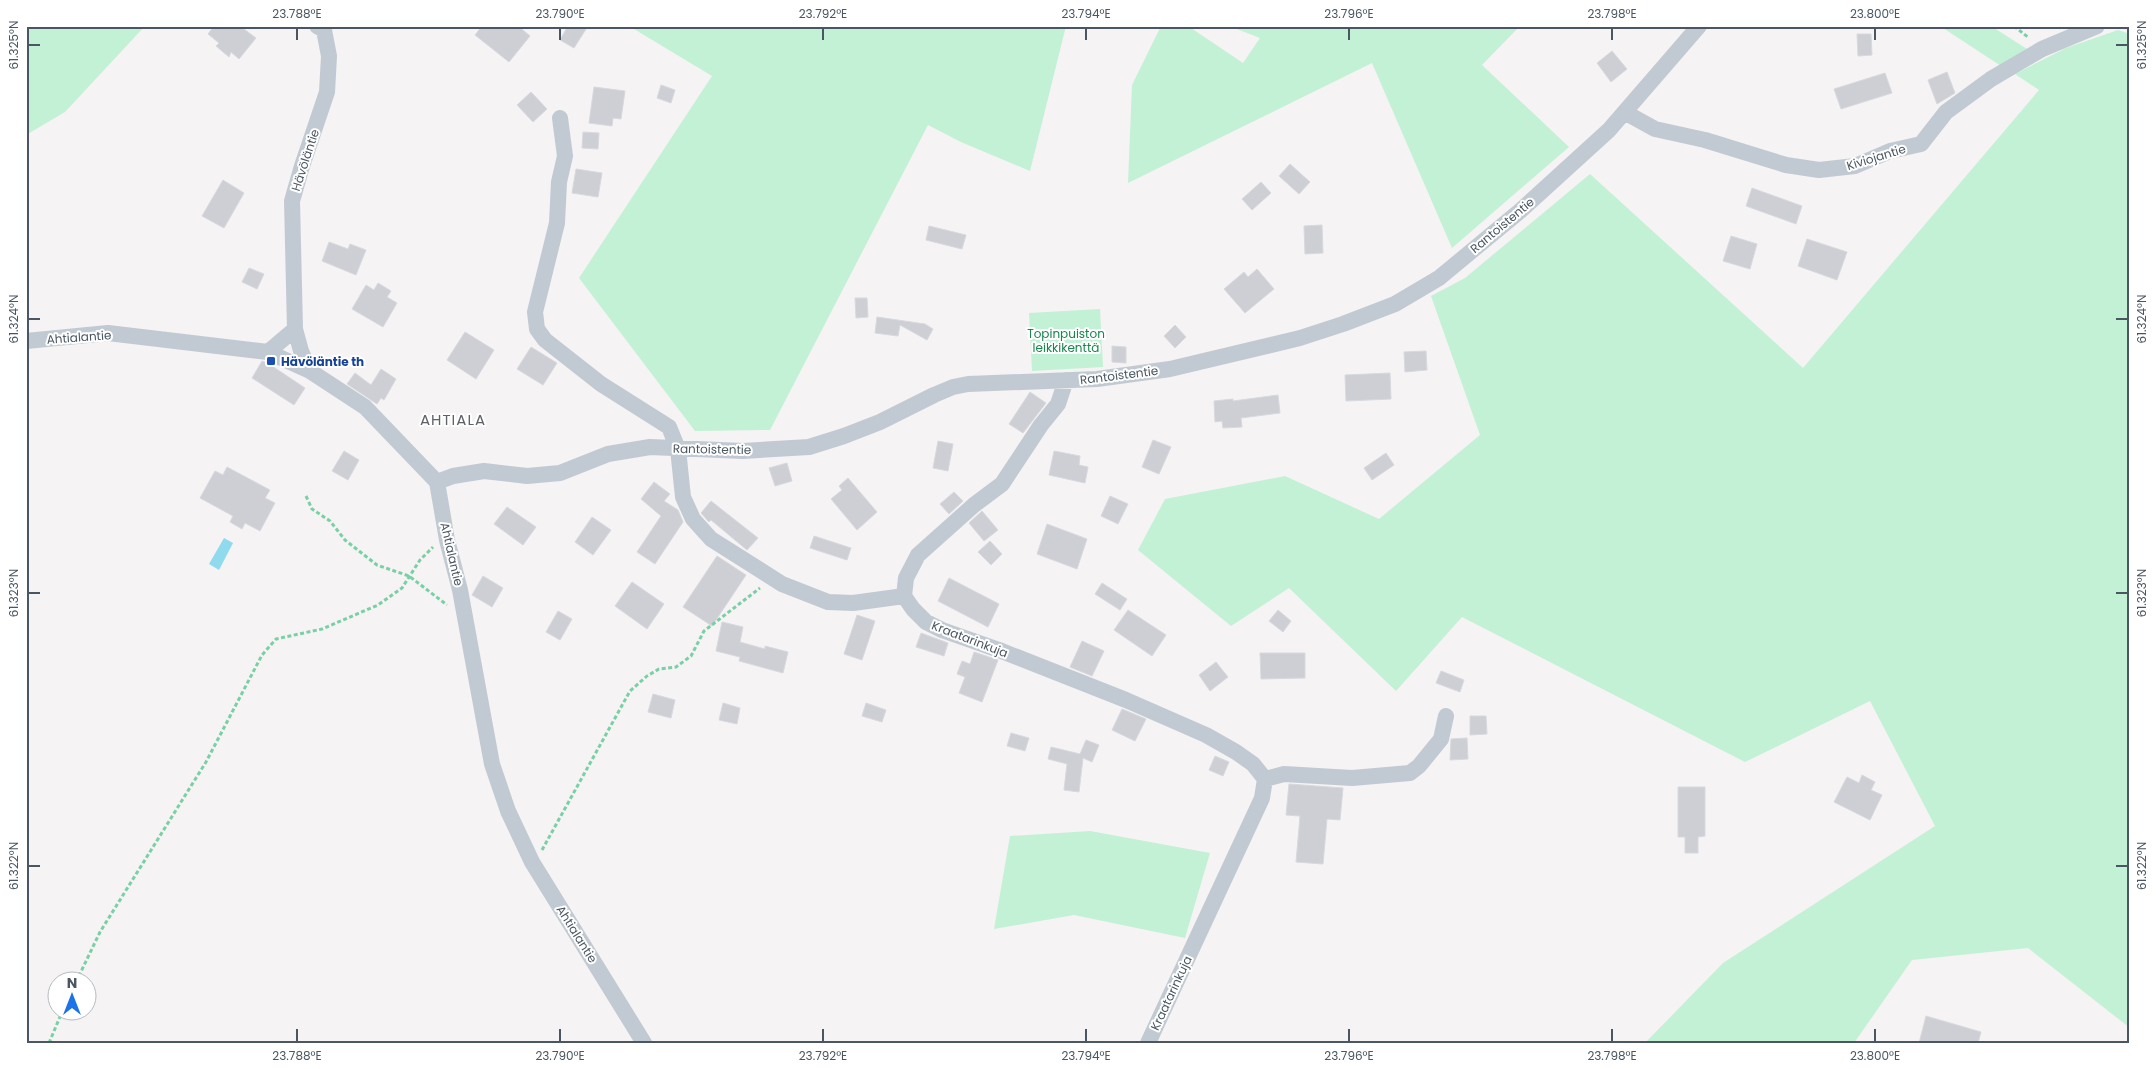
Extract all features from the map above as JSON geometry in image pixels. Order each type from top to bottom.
[{"type":"street","name":"Hävöläntie","points":[[310,371],[301,351],[296,329],[292,201],[327,92],[329,56],[324,30],[317,26]]},
{"type":"street","name":"Rantoistentie","points":[[437,482],[453,476],[484,471],[527,476],[560,473],[622,451],[650,447],[743,451],[808,447],[880,422],[916,403],[954,387],[968,384],[1096,379],[1170,368],[1259,349],[1343,324],[1395,304],[1439,278],[1506,223],[1626,113],[1699,26]]},
{"type":"street","name":"Kiviojantie","points":[[1626,113],[1655,129],[1706,140],[1786,165],[1819,170],[1855,166],[1890,151],[1921,144],[1946,112],[1991,79],[2042,49],[2097,26]]},
{"type":"street","points":[[560,118],[565,156],[559,182],[558,223],[535,312],[537,329],[545,340],[601,384],[669,427],[678,449],[684,497],[693,519],[711,539],[782,584],[828,602],[853,603],[904,596],[906,578],[918,555],[974,505],[1002,484],[1041,425],[1058,404],[1066,380]]},
{"type":"street","points":[[268,352],[296,329]]},
{"type":"street","name":"Ahtialantie","points":[[26,341],[108,333],[268,352],[310,371],[365,407],[437,482],[492,764],[508,811],[532,862],[644,1043]]},
{"type":"street","name":"Kraatarinkuja","points":[[904,596],[913,609],[926,622],[942,630],[999,650],[1126,700],[1206,735],[1253,764],[1265,779],[1262,798],[1148,1043]]},
{"type":"street","points":[[1265,779],[1284,774],[1352,778],[1410,773],[1419,766],[1441,739],[1446,716]]},
{"type":"path","points":[[306,496],[312,509],[330,521],[346,540],[377,565],[409,576],[441,601],[452,607],[463,609]]},
{"type":"path","points":[[81,972],[100,932],[133,882],[206,762],[262,655],[276,639],[322,629],[378,605],[402,588],[409,576],[433,547],[447,540]]},
{"type":"path","points":[[532,862],[548,842],[566,802],[630,691],[659,669],[676,667],[691,656],[704,631],[716,620],[726,616],[772,578]]},
{"type":"path","points":[[48,1043],[57,1022]]},
{"type":"green space","points":[[26,26],[145,26],[65,112],[26,135]]},
{"type":"green space","points":[[629,26],[1066,26],[1030,171],[961,142],[928,125],[770,430],[695,431],[579,278],[712,76]]},
{"type":"green space","points":[[1161,26],[1188,26],[1243,63],[1260,38],[1229,26],[1520,26],[1482,65],[1569,147],[1452,248],[1372,63],[1128,183],[1132,85]]},
{"type":"green space","points":[[1940,26],[1991,26],[2027,49],[2001,66]]},
{"type":"green space","points":[[2118,30],[2130,34],[2130,1028],[2028,948],[1912,960],[1854,1043],[1645,1043],[1723,963],[1935,826],[1870,701],[1745,762],[1462,617],[1396,691],[1289,588],[1231,626],[1138,550],[1165,499],[1285,476],[1379,519],[1480,435],[1431,296],[1465,278],[1590,174],[1803,368],[2039,90],[2015,74],[2066,48]]},
{"type":"green space","name":"Topinpuiston leikkikenttä","points":[[1100,309],[1103,367],[1032,371],[1029,313]]},
{"type":"green space","points":[[1090,831],[1210,853],[1185,938],[1074,915],[994,929],[1010,836]]},
{"type":"water","points":[[224,538],[233,543],[219,570],[209,564]]},
{"type":"building","points":[[214,26],[240,26],[256,38],[239,59],[231,52],[229,57],[216,46],[219,43],[208,34]]},
{"type":"building","points":[[482,26],[518,26],[530,36],[509,62],[475,35]]},
{"type":"building","points":[[568,26],[588,26],[574,48],[560,40]]},
{"type":"building","points":[[1857,34],[1871,34],[1872,55],[1858,56]]},
{"type":"building","points":[[1612,51],[1627,69],[1611,82],[1597,63]]},
{"type":"building","points":[[1947,72],[1955,93],[1937,104],[1928,80]]},
{"type":"building","points":[[1885,73],[1892,93],[1841,109],[1834,89]]},
{"type":"building","points":[[661,85],[675,90],[671,103],[657,98]]},
{"type":"building","points":[[594,87],[625,91],[621,119],[613,118],[612,126],[589,123]]},
{"type":"building","points":[[531,92],[547,109],[533,122],[517,105]]},
{"type":"building","points":[[583,132],[599,133],[598,149],[582,148]]},
{"type":"building","points":[[1290,164],[1310,182],[1299,194],[1279,176]]},
{"type":"building","points":[[576,169],[602,173],[598,197],[572,193]]},
{"type":"building","points":[[223,180],[244,193],[224,228],[202,216]]},
{"type":"building","points":[[1261,182],[1271,193],[1252,210],[1242,199]]},
{"type":"building","points":[[1752,188],[1802,206],[1796,224],[1746,206]]},
{"type":"building","points":[[1322,225],[1323,253],[1305,254],[1304,226]]},
{"type":"building","points":[[929,226],[966,235],[962,249],[926,240]]},
{"type":"building","points":[[1731,236],[1757,244],[1750,269],[1723,261]]},
{"type":"building","points":[[1807,239],[1847,252],[1837,280],[1798,266]]},
{"type":"building","points":[[329,242],[348,249],[350,244],[366,250],[356,275],[322,261]]},
{"type":"building","points":[[249,268],[264,274],[257,289],[242,282]]},
{"type":"building","points":[[1257,269],[1274,289],[1245,313],[1224,289],[1244,272],[1248,277]]},
{"type":"building","points":[[378,283],[391,291],[387,297],[397,303],[383,327],[352,309],[366,285],[374,290]]},
{"type":"building","points":[[855,298],[867,298],[868,317],[856,318]]},
{"type":"building","points":[[877,317],[925,324],[933,329],[927,340],[900,325],[898,336],[875,333]]},
{"type":"building","points":[[1175,325],[1186,337],[1175,348],[1164,336]]},
{"type":"building","points":[[465,332],[494,350],[476,379],[447,360]]},
{"type":"building","points":[[1112,346],[1126,347],[1126,363],[1112,362]]},
{"type":"building","points":[[531,347],[557,363],[543,385],[517,369]]},
{"type":"building","points":[[1426,351],[1427,370],[1405,372],[1404,352]]},
{"type":"building","points":[[262,361],[305,388],[294,405],[252,378]]},
{"type":"building","points":[[381,369],[396,379],[384,400],[381,398],[377,404],[347,384],[355,373],[371,385]]},
{"type":"building","points":[[1390,373],[1391,399],[1346,401],[1345,375]]},
{"type":"building","points":[[1030,392],[1046,403],[1023,433],[1009,424]]},
{"type":"building","points":[[1278,395],[1280,413],[1241,418],[1242,427],[1223,428],[1222,421],[1215,422],[1214,401],[1233,399],[1233,401]]},
{"type":"building","points":[[1153,440],[1171,447],[1159,474],[1142,467]]},
{"type":"building","points":[[938,441],[953,444],[948,471],[933,468]]},
{"type":"building","points":[[344,451],[359,460],[348,480],[332,471]]},
{"type":"building","points":[[1054,451],[1080,456],[1079,465],[1088,467],[1085,483],[1049,475]]},
{"type":"building","points":[[1386,453],[1394,465],[1372,480],[1364,468]]},
{"type":"building","points":[[787,463],[792,481],[775,486],[769,468]]},
{"type":"building","points":[[227,467],[270,490],[265,498],[275,503],[260,531],[245,523],[242,529],[230,522],[233,516],[200,498],[215,471],[223,475]]},
{"type":"building","points":[[848,478],[877,512],[857,530],[831,499],[842,490],[839,486]]},
{"type":"building","points":[[654,482],[670,494],[664,501],[678,510],[683,522],[655,564],[637,552],[661,516],[641,499]]},
{"type":"building","points":[[954,492],[963,501],[949,514],[940,504]]},
{"type":"building","points":[[1110,496],[1128,504],[1118,524],[1101,516]]},
{"type":"building","points":[[711,501],[758,538],[747,550],[711,520],[709,522],[701,513]]},
{"type":"building","points":[[507,507],[536,527],[523,545],[494,524]]},
{"type":"building","points":[[982,511],[998,530],[984,541],[969,523]]},
{"type":"building","points":[[592,517],[611,530],[593,555],[575,542]]},
{"type":"building","points":[[1047,524],[1087,539],[1077,569],[1037,554]]},
{"type":"building","points":[[814,536],[851,548],[847,560],[810,548]]},
{"type":"building","points":[[990,541],[1002,554],[991,565],[978,552]]},
{"type":"building","points":[[717,556],[746,575],[712,626],[683,607]]},
{"type":"building","points":[[483,576],[503,588],[492,607],[472,595]]},
{"type":"building","points":[[949,578],[999,604],[988,627],[938,601]]},
{"type":"building","points":[[632,582],[664,604],[647,629],[615,606]]},
{"type":"building","points":[[1102,583],[1127,599],[1120,610],[1095,594]]},
{"type":"building","points":[[1128,610],[1166,635],[1152,656],[1114,630]]},
{"type":"building","points":[[1278,610],[1291,621],[1283,632],[1269,621]]},
{"type":"building","points":[[558,611],[572,619],[560,640],[546,632]]},
{"type":"building","points":[[857,615],[875,621],[862,660],[844,654]]},
{"type":"building","points":[[722,622],[743,627],[740,642],[765,649],[765,646],[788,652],[783,673],[739,661],[740,657],[716,651]]},
{"type":"building","points":[[921,633],[948,643],[944,656],[916,647]]},
{"type":"building","points":[[1082,641],[1104,651],[1092,676],[1070,667]]},
{"type":"building","points":[[974,652],[998,660],[982,702],[959,693],[965,677],[957,674],[962,661],[970,664]]},
{"type":"building","points":[[1260,653],[1305,653],[1305,678],[1261,679]]},
{"type":"building","points":[[1216,662],[1228,677],[1210,691],[1199,675]]},
{"type":"building","points":[[1441,671],[1464,680],[1460,692],[1436,683]]},
{"type":"building","points":[[653,694],[675,700],[671,718],[648,712]]},
{"type":"building","points":[[723,703],[740,708],[737,724],[719,720]]},
{"type":"building","points":[[866,703],[886,710],[882,722],[862,716]]},
{"type":"building","points":[[1122,709],[1146,719],[1135,741],[1112,730]]},
{"type":"building","points":[[1470,716],[1486,716],[1487,734],[1470,735]]},
{"type":"building","points":[[1011,733],[1029,738],[1025,751],[1007,746]]},
{"type":"building","points":[[1467,738],[1468,759],[1450,760],[1451,739]]},
{"type":"building","points":[[1086,740],[1099,745],[1092,762],[1083,758],[1079,792],[1064,790],[1067,764],[1048,759],[1051,747],[1080,754]]},
{"type":"building","points":[[1215,756],[1229,762],[1223,776],[1209,770]]},
{"type":"building","points":[[1862,775],[1875,782],[1871,790],[1882,795],[1870,820],[1834,802],[1847,777],[1859,783]]},
{"type":"building","points":[[1289,784],[1343,788],[1340,820],[1327,819],[1323,864],[1296,862],[1300,816],[1286,815]]},
{"type":"building","points":[[1678,787],[1705,787],[1705,836],[1698,837],[1698,853],[1685,853],[1685,837],[1678,837]]},
{"type":"building","points":[[1926,1016],[1981,1032],[1978,1043],[1919,1043]]},
{"type":"place","name":"Hävöläntie th","points":[[271,361]]},
{"type":"district","name":"AHTIALA","points":[[453,419]]}]
